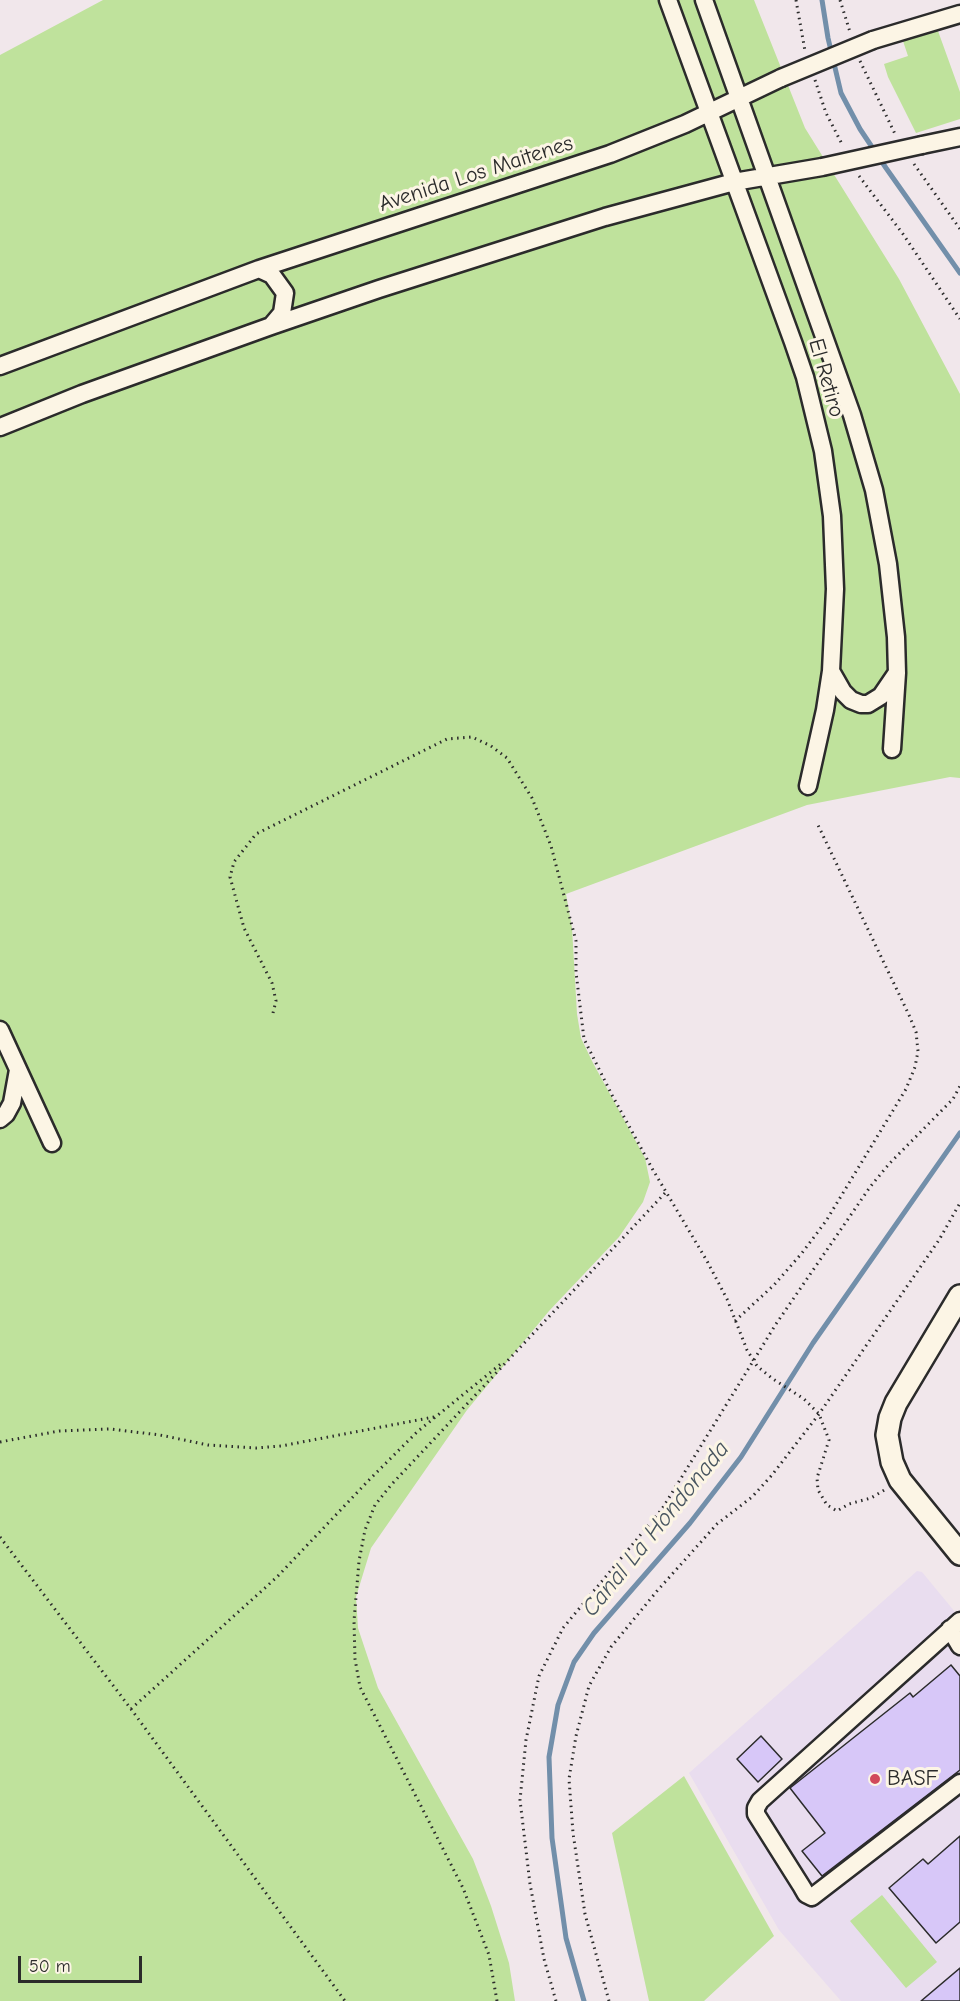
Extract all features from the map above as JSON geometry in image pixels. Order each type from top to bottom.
[{"type":"main road","points":[[957,1544],[900,1480],[889,1450],[888,1427],[892,1410],[960,1296]]},
{"type":"street","name":"El Retiro","points":[[668,0],[805,378],[823,451],[835,550],[835,589],[831,671],[808,786]]},
{"type":"street","name":"El Retiro","points":[[704,0],[852,415],[874,489],[894,601],[897,673],[892,749]]},
{"type":"street","name":"Avenida Los Maitenes","points":[[0,366],[259,269],[610,154],[710,113],[781,78],[873,40],[960,14]]},
{"type":"street","points":[[0,427],[82,394],[271,326],[390,285],[605,217],[734,182],[822,167],[960,137]]},
{"type":"street","points":[[259,269],[272,275],[285,293],[282,313],[271,326]]},
{"type":"street","points":[[831,671],[843,692],[851,700],[861,704],[868,704],[881,696],[897,673]]},
{"type":"street","points":[[0,1030],[52,1143]]},
{"type":"street","points":[[0,1119],[12,1103],[18,1069]]},
{"type":"street","points":[[960,1646],[955,1625],[760,1801],[756,1814],[806,1894],[812,1897],[960,1784]]},
{"type":"path","points":[[840,0],[852,37]]},
{"type":"path","points":[[860,58],[901,145]]},
{"type":"path","points":[[914,164],[960,229]]},
{"type":"path","points":[[273,1013],[276,1001],[272,983],[244,928],[230,877],[234,862],[244,847],[256,834],[447,739],[472,737],[491,746],[507,758],[532,798],[551,846],[576,941],[576,972],[584,1039],[612,1095],[727,1299],[747,1350],[772,1379],[804,1399],[819,1414],[829,1440],[818,1478],[818,1490],[827,1505],[837,1511],[849,1504],[871,1498],[900,1480]]},
{"type":"path","points":[[735,1321],[774,1285],[802,1253],[825,1221],[906,1089],[918,1052],[916,1032],[909,1015],[817,823]]},
{"type":"path","points":[[556,2001],[544,1959],[530,1884],[520,1800],[526,1740],[539,1676],[563,1629],[662,1509],[776,1324],[870,1186],[953,1099],[960,1086]]},
{"type":"path","points":[[497,2001],[489,1955],[467,1897],[360,1687],[355,1659],[354,1621],[364,1530],[375,1505],[391,1485],[666,1192]]},
{"type":"path","points":[[609,2001],[585,1914],[573,1833],[570,1779],[576,1736],[590,1686],[612,1647],[657,1591],[717,1524],[752,1497],[819,1414],[939,1240],[960,1203]]},
{"type":"path","points":[[131,1709],[277,1577],[369,1480],[436,1416],[511,1357]]},
{"type":"path","points":[[0,1442],[59,1431],[110,1429],[160,1435],[208,1445],[256,1448],[281,1446],[436,1416]]},
{"type":"path","points":[[0,1537],[131,1709],[345,2001]]},
{"type":"shaded area","points":[[917,1571],[922,1572],[960,1618],[960,2001],[841,2001],[779,1930],[689,1773]]},
{"type":"green space","points":[[103,0],[754,0],[805,128],[899,279],[960,394],[960,778],[950,777],[807,805],[566,894],[572,928],[577,1014],[581,1038],[645,1158],[650,1182],[643,1202],[619,1237],[549,1311],[467,1410],[371,1548],[356,1597],[358,1628],[378,1688],[473,1859],[509,1963],[515,2001],[0,2001],[0,55]]},
{"type":"green space","points":[[938,31],[960,92],[960,119],[916,133],[888,77],[884,64],[908,56],[903,41]]},
{"type":"green space","points":[[684,1776],[774,1936],[704,2001],[649,2001],[612,1833]]},
{"type":"green space","points":[[882,1895],[937,1962],[906,1988],[850,1921]]},
{"type":"building","name":"BASF","points":[[951,1665],[960,1676],[960,1770],[822,1876],[802,1851],[825,1833],[790,1788],[910,1693],[913,1697]]},
{"type":"building","points":[[761,1736],[782,1759],[758,1782],[737,1759]]},
{"type":"building","points":[[960,1836],[960,1922],[936,1943],[889,1888],[923,1859],[928,1864]]},
{"type":"building","points":[[960,1968],[960,2001],[921,2001]]},
{"type":"waterway","name":"Canal La Hondonada","points":[[822,0],[841,93],[860,129],[960,273]]},
{"type":"waterway","name":"Canal La Hondonada","points":[[584,2001],[566,1938],[552,1838],[549,1757],[558,1705],[574,1662],[594,1633],[690,1523],[741,1457],[813,1343],[960,1133]]},
{"type":"place","name":"BASF","points":[[875,1779]]}]
